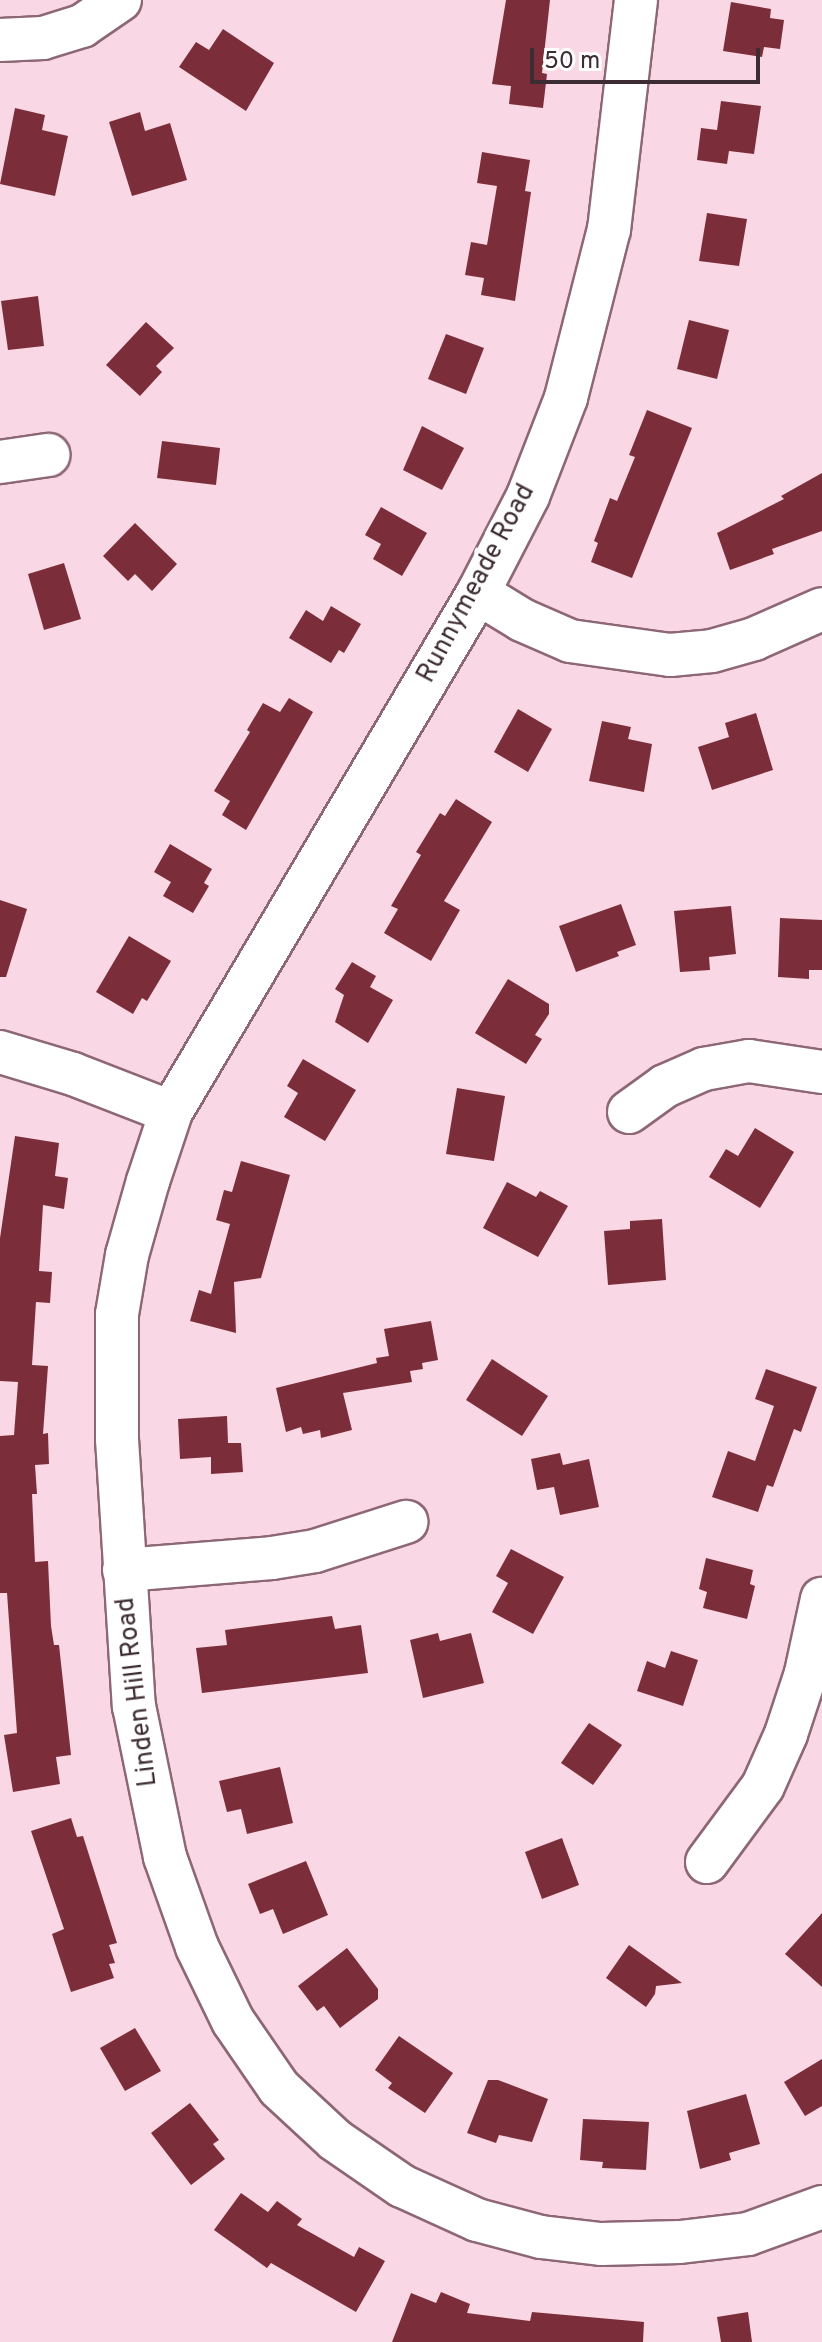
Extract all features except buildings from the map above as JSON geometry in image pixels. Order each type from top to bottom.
[{"type":"street","points":[[0,40],[43,38],[82,26],[120,0]]},
{"type":"street","name":"Runnymeade Road","points":[[171,1112],[478,593],[528,496],[566,398],[609,229],[636,0]]},
{"type":"street","points":[[0,462],[48,455]]},
{"type":"street","points":[[478,593],[522,620],[570,641],[670,655],[712,651],[754,639],[822,609]]},
{"type":"street","points":[[0,1052],[73,1074],[171,1112]]},
{"type":"street","points":[[629,1112],[665,1086],[704,1069],[749,1061],[822,1072]]},
{"type":"street","name":"Linden Hill Road","points":[[171,1112],[127,1255],[117,1314],[117,1439],[124,1570],[134,1706],[165,1857],[197,1947],[233,2021],[279,2088],[335,2140],[402,2186],[477,2220],[541,2237],[601,2244],[680,2242],[748,2234],[822,2207]]},
{"type":"street","points":[[124,1570],[301,1554],[406,1522]]},
{"type":"street","points":[[707,1862],[763,1786],[786,1734],[806,1673],[822,1599]]}]
